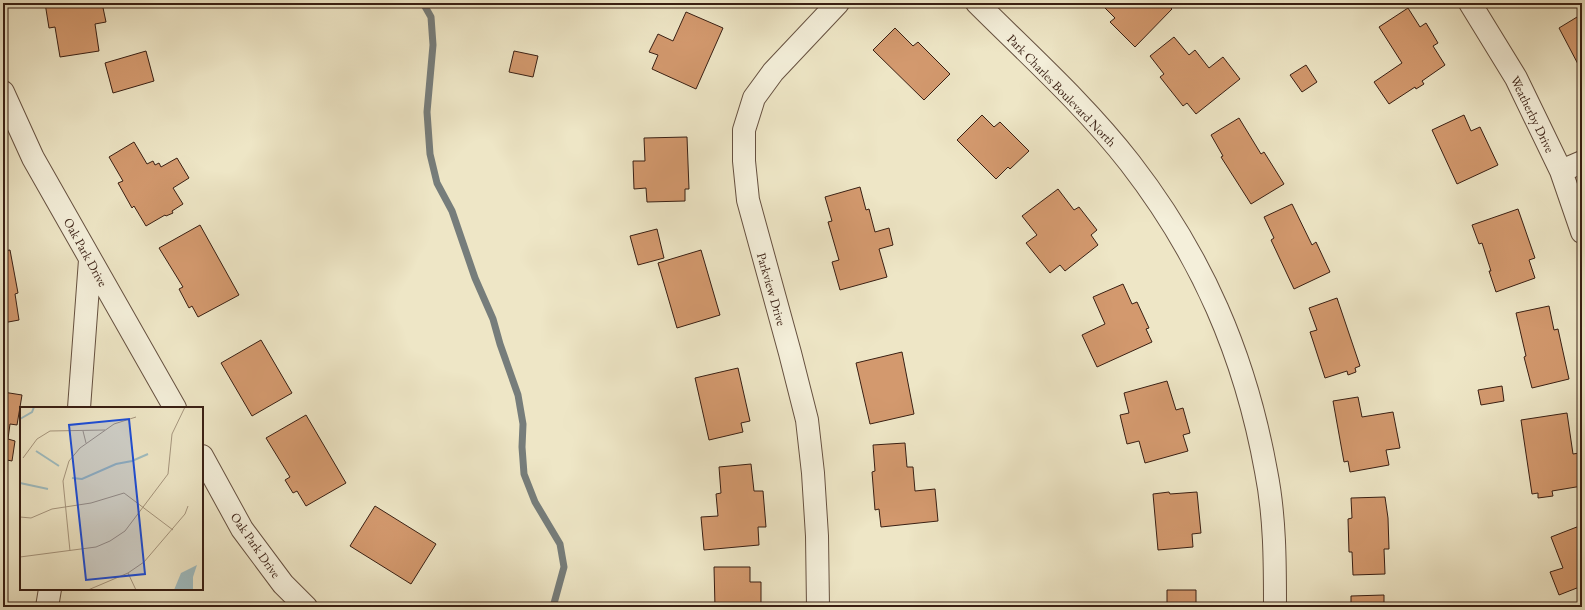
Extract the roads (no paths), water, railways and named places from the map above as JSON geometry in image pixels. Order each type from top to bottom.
[{"type":"street","name":"Parkview Drive","points":[[818,607],[817,536],[813,473],[807,420],[748,200],[744,161],[744,130],[754,98],[773,72],[838,3]]},
{"type":"street","name":"Park Charles Boulevard North","points":[[977,3],[1091,116],[1125,157],[1169,217],[1198,267],[1222,318],[1240,364],[1267,472],[1274,546],[1275,607]]},
{"type":"street","name":"Weatherby Drive","points":[[1470,3],[1516,78],[1561,171],[1582,232]]},
{"type":"street","name":"Oak Park Drive","points":[[3,92],[33,158],[174,407]]},
{"type":"street","points":[[1561,171],[1582,162]]},
{"type":"street","points":[[79,407],[90,260]]},
{"type":"street","name":"Oak Park Drive","points":[[203,459],[242,528],[283,584],[306,607]]},
{"type":"street","points":[[47,607],[50,590]]},
{"type":"waterway","points":[[423,3],[431,17],[433,45],[427,112],[430,154],[437,183],[452,211],[475,278],[493,319],[518,395],[523,424],[522,447],[524,474],[535,502],[560,544],[564,567],[553,607]]}]
